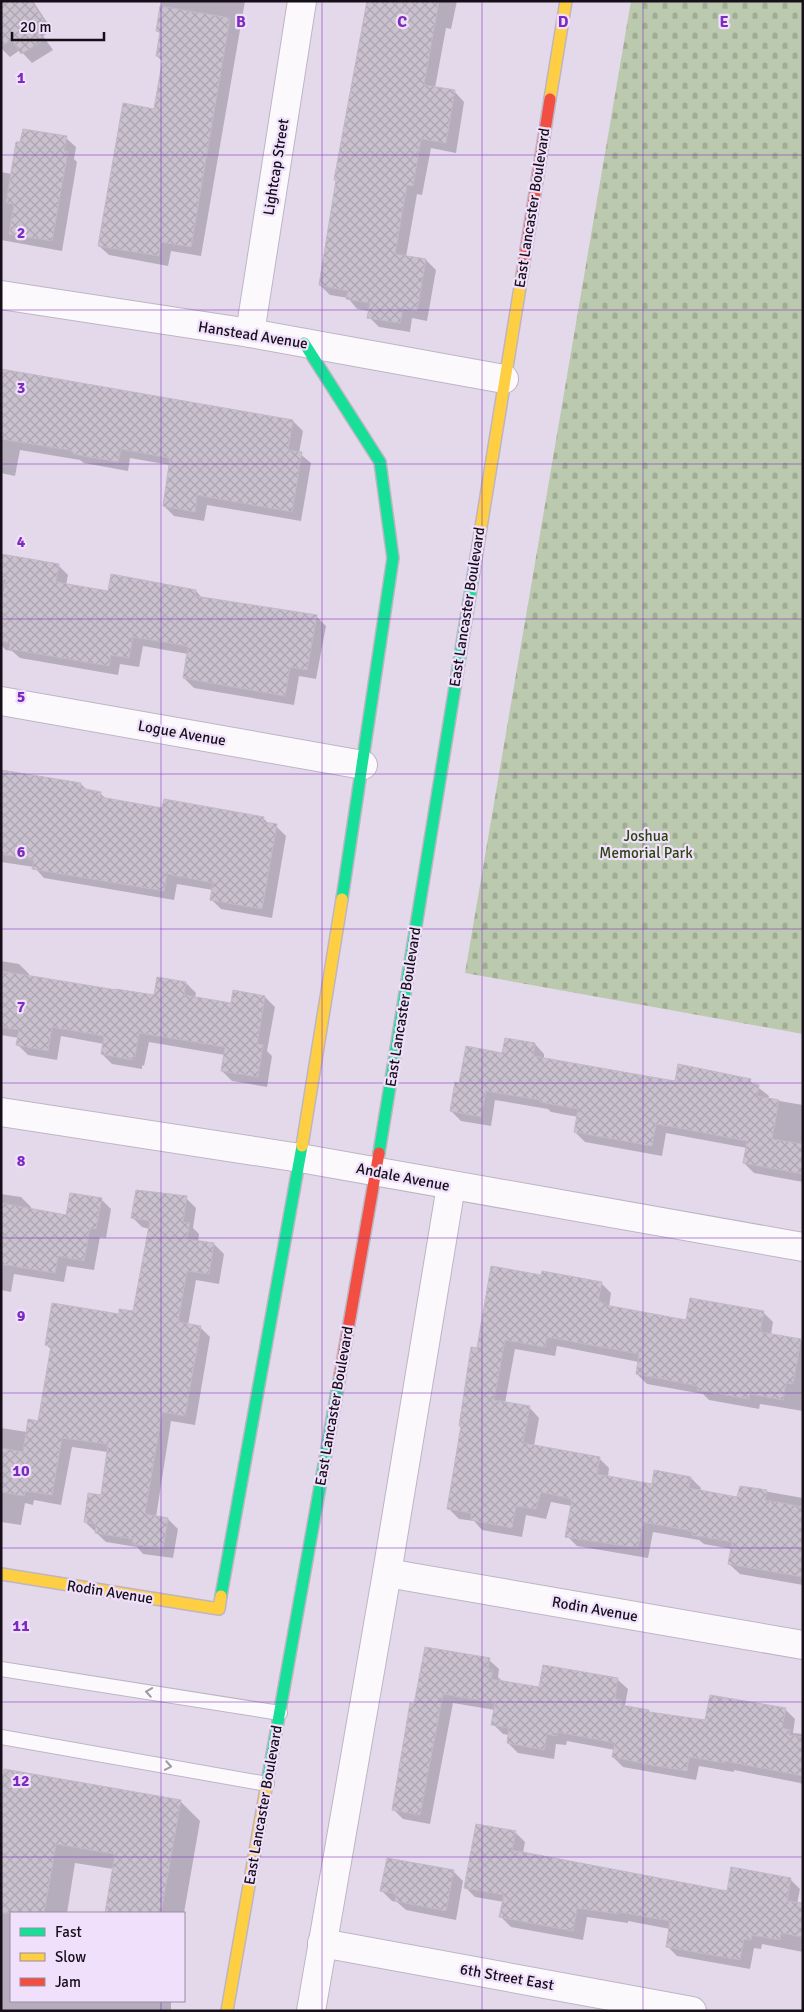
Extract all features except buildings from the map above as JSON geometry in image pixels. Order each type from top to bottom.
[{"type":"main road","name":"East Lancaster Boulevard","points":[[227,2011],[376,1172],[566,1]]},
{"type":"main road","points":[[300,1158],[363,765],[393,558],[380,462],[304,343]]},
{"type":"main road","name":"Rodin Avenue","points":[[1,1574],[219,1609],[300,1158]]},
{"type":"street","name":"Lightcap Street","points":[[250,333],[302,1]]},
{"type":"street","name":"Hanstead Avenue","points":[[1,295],[250,333],[504,379]]},
{"type":"street","name":"Logue Avenue","points":[[1,702],[363,765]]},
{"type":"street","name":"Andale Avenue","points":[[1,1112],[300,1158],[803,1248]]},
{"type":"street","points":[[311,2011],[387,1573],[451,1186]]},
{"type":"street","name":"Rodin Avenue","points":[[387,1573],[803,1645]]},
{"type":"street","name":"6th Street East","points":[[322,1943],[692,2011]]},
{"type":"lane","points":[[1,1669],[280,1712]]},
{"type":"lane","points":[[1,1737],[267,1784]]},
{"type":"green space","name":"Joshua Memorial Park","points":[[631,1],[803,1],[803,1034],[465,973]]},
{"type":"traffic: fast","points":[[304,343],[380,462],[393,558],[342,899]]},
{"type":"traffic: fast","points":[[379,1153],[476,558]]},
{"type":"traffic: fast","points":[[221,1596],[302,1146]]},
{"type":"traffic: fast","points":[[267,1783],[340,1375]]},
{"type":"traffic: slow","points":[[550,99],[566,1]]},
{"type":"traffic: slow","points":[[476,558],[522,275]]},
{"type":"traffic: slow","points":[[302,1146],[342,899]]},
{"type":"traffic: slow","points":[[1,1574],[219,1609],[221,1596]]},
{"type":"traffic: slow","points":[[227,2011],[267,1783]]},
{"type":"traffic: jam","points":[[522,275],[550,99]]},
{"type":"traffic: jam","points":[[340,1375],[379,1153]]}]
